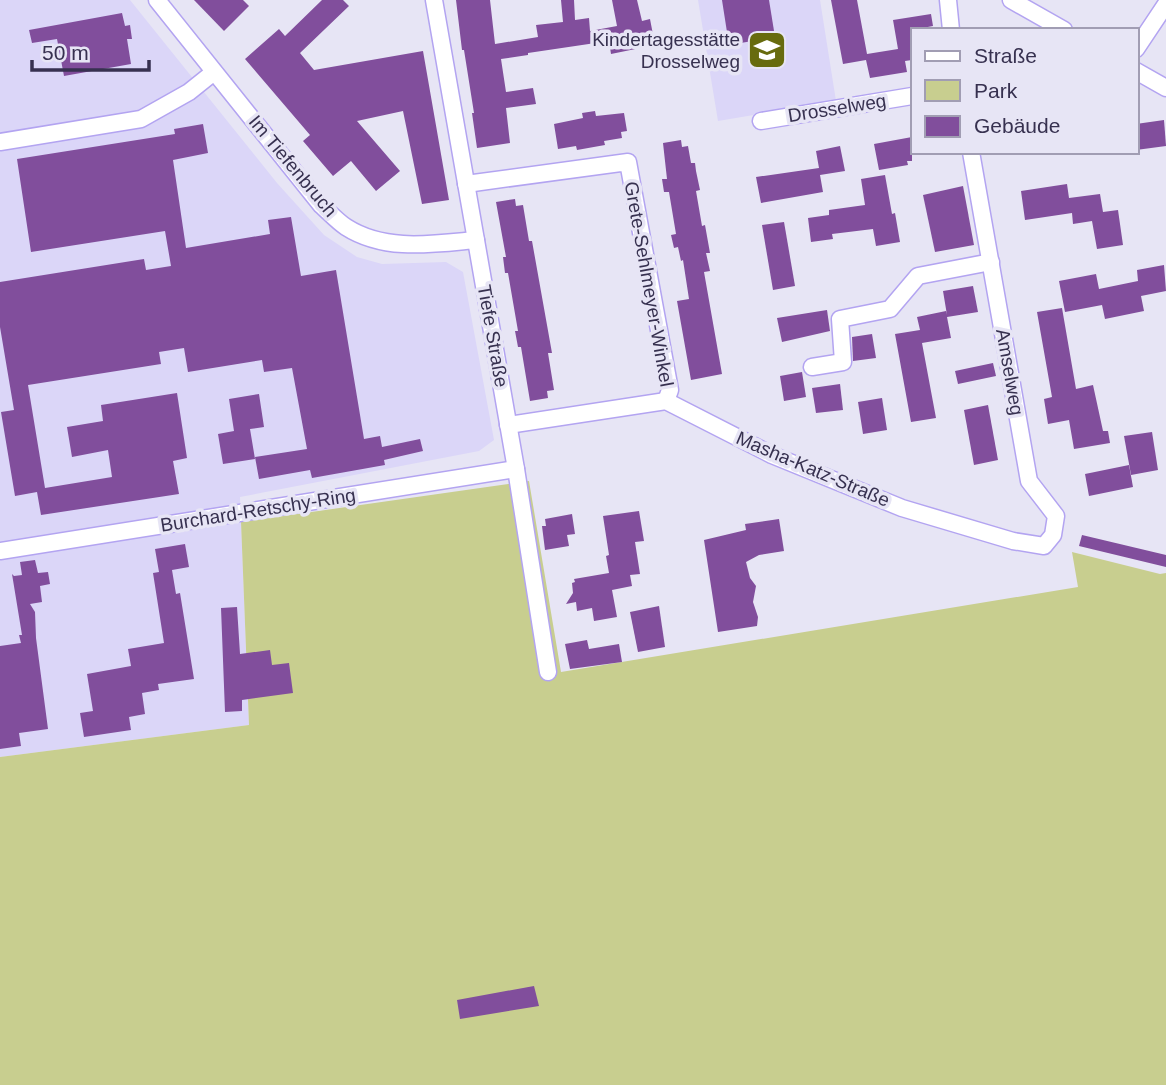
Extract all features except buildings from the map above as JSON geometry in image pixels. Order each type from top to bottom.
[{"type":"street","name":"Im Tiefenbruch","points":[[157,0],[321,205],[345,226],[370,239],[403,245],[476,240]]},
{"type":"street","name":"Tiefe Straße","points":[[434,0],[516,469],[548,672]]},
{"type":"street","points":[[948,0],[951,28]]},
{"type":"street","points":[[1011,0],[1060,28]]},
{"type":"street","points":[[1138,46],[1166,4]]},
{"type":"street","points":[[0,142],[141,119],[189,92],[214,72]]},
{"type":"street","points":[[1138,72],[1166,88]]},
{"type":"street","name":"Drosselweg","points":[[761,121],[911,96]]},
{"type":"street","name":"Amselweg","points":[[971,154],[1029,481]]},
{"type":"street","name":"Grete-Sehlmeyer-Winkel","points":[[466,184],[628,162],[670,390],[666,401]]},
{"type":"street","points":[[812,367],[843,362],[840,319],[890,309],[918,276],[991,262]]},
{"type":"street","points":[[508,425],[666,401]]},
{"type":"street","name":"Masha-Katz-Straße","points":[[666,401],[772,455],[902,508],[1013,541],[1044,546],[1053,535],[1056,516],[1029,481]]},
{"type":"street","name":"Burchard-Retschy-Ring","points":[[0,549],[516,469]]},
{"type":"shaded area","points":[[0,0],[130,0],[277,183],[324,235],[357,257],[382,264],[446,262],[463,272],[494,440],[479,451],[240,497],[249,725],[0,757]]},
{"type":"shaded area","name":"Kindertagesstätte Drosselweg","points":[[698,0],[820,0],[836,101],[718,121]]},
{"type":"green space","points":[[529,481],[561,672],[1078,587],[1072,552],[1160,574],[1166,573],[1166,1085],[0,1085],[0,757],[249,725],[241,522]]},
{"type":"place","name":"Kindertagesstätte Drosselweg","points":[[767,50]]}]
